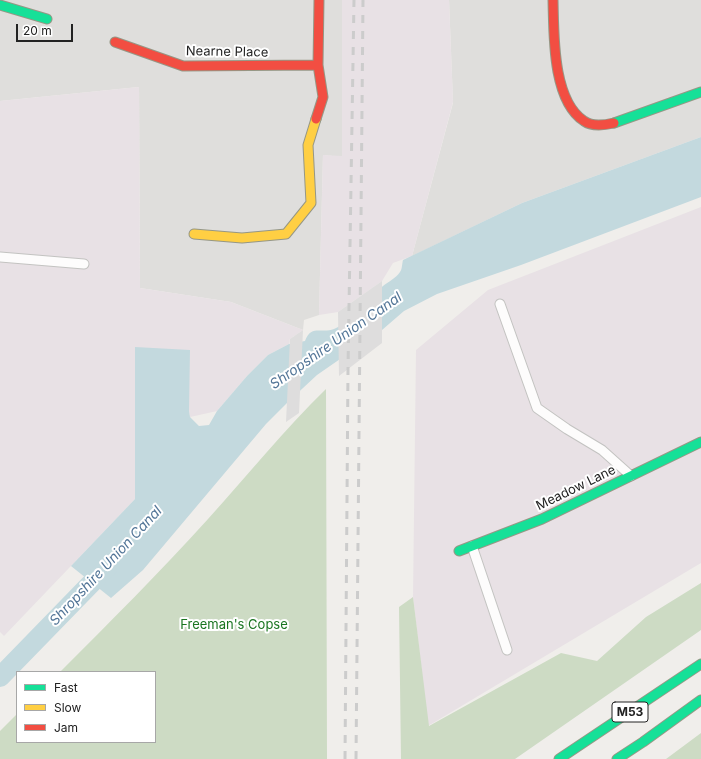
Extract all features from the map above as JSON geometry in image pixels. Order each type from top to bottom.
[{"type":"main road","points":[[194,234],[242,238],[286,234],[311,203],[308,146],[323,97],[318,65],[319,0]]},
{"type":"main road","points":[[553,0],[554,47],[562,86],[572,108],[584,121],[603,125],[614,123],[701,92]]},
{"type":"main road","points":[[0,5],[47,19]]},
{"type":"main road","name":"Nearne Place","points":[[115,42],[183,66],[318,65]]},
{"type":"main road","name":"Meadow Lane","points":[[459,551],[542,519],[701,442]]},
{"type":"main road","name":"M53","points":[[559,759],[701,664]]},
{"type":"main road","name":"M53","points":[[617,759],[701,700]]},
{"type":"lane","points":[[0,258],[84,264]]},
{"type":"lane","points":[[500,304],[537,408],[567,429],[602,450],[631,476]]},
{"type":"lane","points":[[472,546],[507,650]]},
{"type":"shaded area","points":[[0,0],[342,0],[342,157],[323,155],[319,315],[304,320],[303,330],[231,302],[140,288],[139,87],[0,101]]},
{"type":"shaded area","points":[[342,0],[449,0],[453,102],[412,256],[393,263],[382,281],[338,312],[319,315],[323,155],[342,156]]},
{"type":"shaded area","points":[[449,0],[701,0],[701,137],[522,203],[412,256],[453,103]]},
{"type":"shaded area","points":[[139,87],[140,288],[231,302],[303,330],[290,339],[289,344],[268,355],[247,376],[217,411],[190,417],[189,411],[136,347],[135,499],[4,636],[0,632],[0,101]]},
{"type":"shaded area","points":[[701,207],[701,563],[428,726],[413,597],[416,350],[488,290]]},
{"type":"green space","name":"Freeman's Copse","points":[[326,389],[327,759],[0,759],[0,731],[16,715],[16,743],[156,743],[156,671],[61,671],[172,558]]},
{"type":"green space","points":[[701,583],[701,630],[515,759],[401,759],[399,607],[413,597],[429,726],[561,653],[597,661],[646,617]]},
{"type":"green space","points":[[701,733],[701,759],[666,759]]},
{"type":"water","points":[[701,137],[701,197],[521,265],[437,294],[404,311],[382,330],[317,375],[289,401],[266,424],[143,570],[111,598],[71,566],[135,499],[135,347],[190,350],[190,417],[199,426],[209,425],[217,411],[247,376],[268,355],[289,344],[305,341],[307,336],[314,331],[334,329],[346,322],[383,286],[398,274],[401,270],[403,260],[522,203]]},
{"type":"pier","points":[[382,281],[382,343],[339,376],[338,312]]},
{"type":"pier","points":[[303,330],[299,413],[286,422],[290,339]]},
{"type":"waterway","name":"Shropshire Union Canal","points":[[0,677],[110,564]]},
{"type":"railway","points":[[345,759],[348,369],[354,0]]},
{"type":"railway","points":[[356,759],[363,0]]},
{"type":"traffic: fast","points":[[0,5],[47,19]]},
{"type":"traffic: fast","points":[[614,123],[701,92]]},
{"type":"traffic: fast","points":[[459,551],[542,519],[701,442]]},
{"type":"traffic: fast","points":[[559,759],[701,664]]},
{"type":"traffic: fast","points":[[617,759],[701,700]]},
{"type":"traffic: slow","points":[[194,234],[242,238],[286,234],[311,203],[308,145],[316,119]]},
{"type":"traffic: jam","points":[[316,119],[323,97],[318,65],[319,0]]},
{"type":"traffic: jam","points":[[553,0],[557,65],[560,82],[566,98],[574,111],[587,123],[599,125],[614,123]]},
{"type":"traffic: jam","points":[[115,42],[183,66],[318,65]]}]
